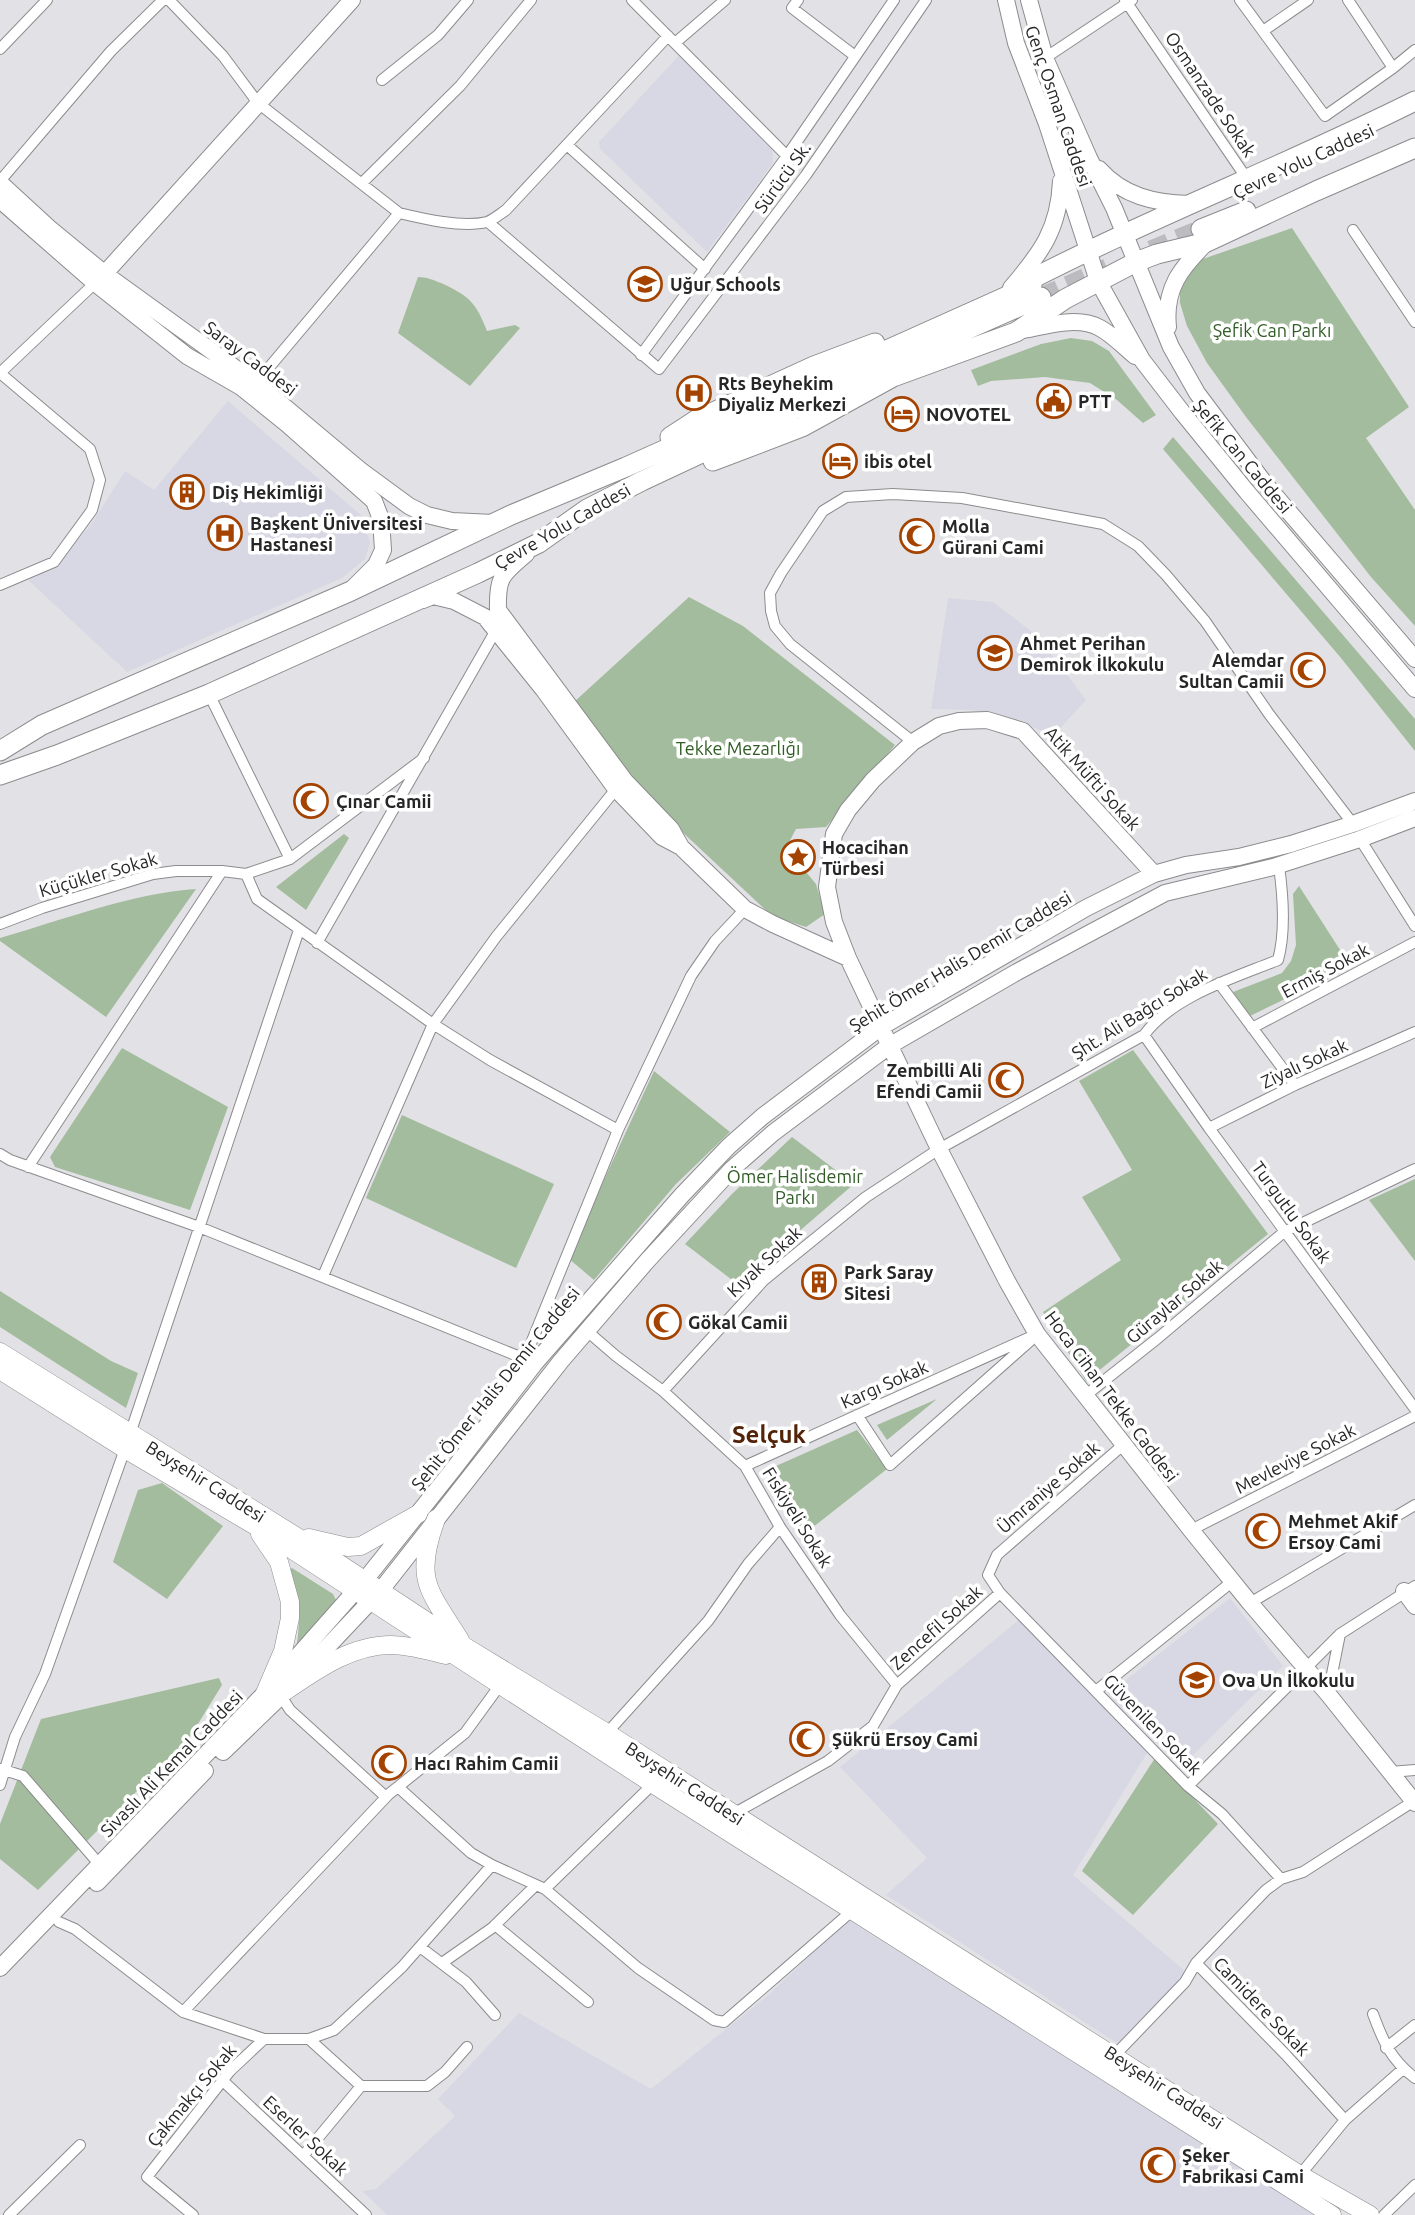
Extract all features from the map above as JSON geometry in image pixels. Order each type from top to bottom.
[{"type":"highway","points":[[587,509],[802,427],[893,377],[1016,332],[1065,299],[1157,254],[1199,222],[1357,130],[1415,101]]},
{"type":"highway","name":"Çevre Yolu Caddesi","points":[[1199,222],[1415,111]]},
{"type":"highway","name":"Çevre Yolu Caddesi","points":[[1199,222],[1415,142]]},
{"type":"highway","points":[[626,467],[696,419],[814,366],[1008,291],[1125,233],[1199,222],[1316,191],[1415,148]]},
{"type":"highway","name":"Çevre Yolu Caddesi","points":[[0,751],[42,725],[351,591],[495,523],[1036,291],[923,349],[642,481],[587,509],[539,543],[209,694],[0,775]]},
{"type":"highway","points":[[0,740],[42,725]]},
{"type":"highway","points":[[0,786],[57,755]]},
{"type":"main road","points":[[100,279],[352,0]]},
{"type":"main road","name":"Genç Osman Caddesi","points":[[1006,0],[1016,44],[1078,224]]},
{"type":"main road","name":"Genç Osman Caddesi","points":[[1029,0],[1045,58],[1114,208]]},
{"type":"main road","points":[[1089,158],[1119,187],[1199,222],[1186,263],[1171,287],[1167,313],[1171,346]]},
{"type":"main road","points":[[1008,291],[1046,244],[1055,223],[1060,200],[1061,169]]},
{"type":"main road","name":"Saray Caddesi","points":[[0,182],[100,279],[256,383],[360,470],[409,506],[427,515],[452,521],[495,523]]},
{"type":"main road","name":"Saray Caddesi","points":[[0,200],[100,279],[187,356],[242,387],[374,501],[381,519],[383,550],[376,565],[351,591]]},
{"type":"main road","name":"Şefik Can Caddesi","points":[[1114,208],[1171,346],[1197,393],[1266,485],[1415,659]]},
{"type":"main road","name":"Şefik Can Caddesi","points":[[1078,224],[1098,281],[1146,366],[1247,492],[1415,689]]},
{"type":"main road","points":[[1016,332],[1086,323],[1100,327],[1146,366]]},
{"type":"main road","points":[[539,543],[501,576],[497,592],[498,610],[625,781],[671,829],[681,848]]},
{"type":"main road","points":[[404,606],[433,597],[454,601],[485,617],[616,789],[662,837],[681,848],[746,908],[773,924],[848,958]]},
{"type":"main road","name":"Atik Müfti Sokak","points":[[848,958],[834,922],[827,887],[834,834],[848,810],[873,780],[912,742],[939,726],[959,721],[987,720],[1023,731],[1154,874]]},
{"type":"main road","name":"Şehit Ömer Halis Demir Caddesi","points":[[376,1596],[587,1331],[647,1261],[733,1169],[773,1133],[889,1046],[1017,972],[1165,893],[1279,866],[1415,801]]},
{"type":"main road","name":"Şehit Ömer Halis Demir Caddesi","points":[[360,1586],[418,1514],[530,1360],[682,1195],[729,1146],[763,1116],[881,1027],[1086,908],[1154,874],[1415,818]]},
{"type":"main road","name":"Hoca Cihan Tekke Caddesi","points":[[848,958],[939,1149],[1007,1282],[1037,1334],[1191,1530],[1414,1802]]},
{"type":"main road","name":"Beyşehir Caddesi","points":[[0,1352],[128,1442],[254,1525],[360,1586],[462,1652],[607,1733],[1300,2175],[1370,2215]]},
{"type":"main road","name":"Beyşehir Caddesi","points":[[0,1370],[296,1537],[360,1586]]},
{"type":"main road","points":[[296,1537],[348,1548],[361,1546],[418,1514]]},
{"type":"main road","points":[[436,1519],[427,1546],[425,1569],[429,1592],[462,1652]]},
{"type":"main road","points":[[254,1525],[279,1562],[290,1602],[278,1693]]},
{"type":"main road","name":"Sivaslı Ali Kemal Caddesi","points":[[0,1983],[163,1817],[278,1693],[360,1586]]},
{"type":"main road","points":[[1409,1589],[1415,1606]]},
{"type":"main road","name":"Sivaslı Ali Kemal Caddesi","points":[[0,1968],[100,1865],[376,1596]]},
{"type":"main road","points":[[278,1693],[362,1648],[391,1645],[462,1652]]},
{"type":"main road","name":"Beyşehir Caddesi","points":[[462,1652],[500,1685],[1332,2215]]},
{"type":"street","points":[[0,49],[47,0]]},
{"type":"street","points":[[0,182],[111,51],[163,0]]},
{"type":"street","points":[[382,80],[438,35],[468,0]]},
{"type":"street","points":[[362,183],[460,86],[531,0]]},
{"type":"street","points":[[632,0],[787,156]]},
{"type":"street","points":[[177,3],[223,56],[258,103],[400,213],[428,220],[458,223],[488,222],[506,210],[672,40],[725,0]]},
{"type":"street","points":[[798,0],[792,8],[855,56]]},
{"type":"street","name":"Sürücü Sk.","points":[[894,0],[787,156],[641,355],[659,369],[806,175],[926,0]]},
{"type":"street","points":[[1240,0],[1325,116],[1415,50]]},
{"type":"street","points":[[1264,31],[1308,0]]},
{"type":"street","points":[[1348,0],[1394,68]]},
{"type":"street","points":[[1045,58],[1128,1]]},
{"type":"street","name":"Osmanzade Sokak","points":[[1128,1],[1244,173]]},
{"type":"street","points":[[567,145],[705,268]]},
{"type":"street","points":[[256,383],[400,213]]},
{"type":"street","points":[[488,222],[641,355]]},
{"type":"street","points":[[1353,230],[1415,322]]},
{"type":"street","points":[[0,584],[54,562],[92,510],[100,480],[90,449],[0,373],[100,279]]},
{"type":"street","points":[[912,742],[790,644],[775,626],[771,611],[771,593],[781,573],[823,510],[846,497],[894,494],[962,498],[1103,524],[1138,546],[1205,621],[1269,714],[1357,831],[1415,926]]},
{"type":"street","points":[[317,943],[496,630]]},
{"type":"street","points":[[209,694],[290,859]]},
{"type":"street","name":"Küçükler Sokak","points":[[0,924],[42,908],[153,874],[222,871],[246,874],[290,859],[424,758]]},
{"type":"street","points":[[323,1276],[433,1024],[496,937],[616,789]]},
{"type":"street","name":"Şht. Ali Bağcı Sokak","points":[[939,1149],[1144,1035],[1160,1018],[1219,983],[1278,960],[1282,923],[1279,866]]},
{"type":"street","points":[[28,1167],[222,871]]},
{"type":"street","points":[[246,874],[257,899],[433,1024],[490,1060],[618,1130]]},
{"type":"street","points":[[0,1154],[28,1167],[199,1227],[530,1360],[618,1130],[691,976],[715,941],[746,908]]},
{"type":"street","points":[[0,1785],[2,1769],[45,1674],[128,1442],[299,930]]},
{"type":"street","name":"Ermiş Sokak","points":[[1252,1028],[1415,942]]},
{"type":"street","points":[[1219,983],[1296,1084]]},
{"type":"street","name":"Ziyalı Sokak","points":[[1209,1128],[1296,1084],[1415,1032]]},
{"type":"street","name":"Turgutlu Sokak","points":[[1144,1035],[1414,1416]]},
{"type":"street","name":"Kıyak Sokak","points":[[663,1391],[764,1280],[866,1197],[939,1149]]},
{"type":"street","name":"Güraylar Sokak","points":[[1086,1395],[1284,1232],[1415,1169]]},
{"type":"street","name":"Fıskiyeli Sokak","points":[[587,1331],[615,1356],[663,1391],[745,1465],[780,1527],[840,1615],[897,1685]]},
{"type":"street","points":[[857,1415],[890,1465],[1037,1334]]},
{"type":"street","name":"Kargı Sokak","points":[[745,1465],[1037,1334]]},
{"type":"street","name":"Mevleviye Sokak","points":[[1191,1530],[1414,1416]]},
{"type":"street","name":"Ümraniye Sokak","points":[[1000,1593],[988,1575],[997,1555],[1123,1445]]},
{"type":"street","points":[[1250,1603],[1415,1505]]},
{"type":"street","points":[[607,1733],[708,1621],[747,1564],[780,1527]]},
{"type":"street","points":[[1096,1691],[1233,1581]]},
{"type":"street","points":[[1188,1786],[1340,1634],[1409,1589]]},
{"type":"street","name":"Zencefil Sokak","points":[[733,1814],[828,1762],[873,1726],[897,1685],[1000,1593]]},
{"type":"street","name":"Güvenilen Sokak","points":[[1000,1593],[1188,1786],[1222,1814],[1281,1879]]},
{"type":"street","points":[[1328,1694],[1340,1634]]},
{"type":"street","points":[[183,2011],[386,1797],[465,1733],[500,1685]]},
{"type":"street","points":[[278,1693],[290,1710],[386,1797]]},
{"type":"street","points":[[2,1769],[23,1776],[100,1865]]},
{"type":"street","points":[[1390,1772],[1415,1770]]},
{"type":"street","points":[[442,1964],[540,1887],[653,1784]]},
{"type":"street","points":[[398,1787],[471,1853],[540,1887],[638,1968],[714,2020],[724,2022],[853,1910]]},
{"type":"street","name":"Camidere Sokak","points":[[1345,2120],[1196,1963],[1266,1890],[1281,1879],[1303,1872],[1414,1802]]},
{"type":"street","points":[[59,1922],[75,1929],[183,2011],[264,2039],[310,2039],[334,2030],[402,1967],[492,1865]]},
{"type":"street","points":[[495,1925],[588,2002]]},
{"type":"street","points":[[420,1947],[466,1982],[495,2015]]},
{"type":"street","points":[[1114,2056],[1185,1982],[1196,1963]]},
{"type":"street","points":[[1373,2014],[1386,2048],[1403,2069],[1415,2078]]},
{"type":"street","points":[[1386,2048],[1415,2025]]},
{"type":"street","name":"Çakmakçı Sokak","points":[[192,2215],[147,2177],[222,2080],[264,2039]]},
{"type":"street","points":[[310,2039],[361,2086],[427,2086],[445,2072],[467,2047]]},
{"type":"street","points":[[1300,2175],[1345,2120],[1403,2069]]},
{"type":"street","name":"Eserler Sokak","points":[[222,2080],[366,2215]]},
{"type":"street","points":[[303,2156],[361,2086]]},
{"type":"street","points":[[9,2215],[80,2145]]},
{"type":"street","points":[[1384,2215],[1415,2185]]},
{"type":"shaded area","points":[[681,53],[772,147],[773,163],[707,252],[600,149],[599,142]]},
{"type":"shaded area","name":"Başkent Üniversitesi Hastanesi","points":[[228,401],[361,515],[370,543],[365,559],[342,578],[127,672],[28,580],[48,570],[66,554],[92,523],[125,471],[154,490]]},
{"type":"shaded area","name":"Ahmet Perihan Demirok İlkokulu","points":[[948,598],[993,602],[1035,634],[1065,672],[1086,700],[1053,736],[1012,718],[972,710],[931,709]]},
{"type":"shaded area","name":"Ova Un İlkokulu","points":[[1230,1598],[1283,1666],[1181,1767],[1108,1694]]},
{"type":"shaded area","points":[[1021,1618],[1147,1753],[1073,1875],[1193,1978],[1120,2045],[886,1895],[927,1858],[840,1767]]},
{"type":"shaded area","points":[[848,1920],[1316,2215],[387,2215],[362,2191],[376,2189],[455,2116],[438,2099],[519,2013],[651,2089],[766,1997]]},
{"type":"green space","name":"Şefik Can Parkı","points":[[1292,228],[1409,407],[1366,438],[1415,510],[1415,626],[1371,577],[1246,417],[1207,363],[1187,326],[1180,303],[1180,292],[1187,275],[1200,260]]},
{"type":"green space","points":[[418,277],[441,283],[465,296],[475,306],[487,331],[515,325],[520,328],[470,386],[398,333]]},
{"type":"green space","points":[[1071,338],[1092,341],[1109,351],[1156,415],[1143,423],[1117,400],[1090,383],[1045,377],[991,381],[978,386],[971,370],[1041,344]]},
{"type":"green space","points":[[1173,437],[1415,719],[1415,751],[1341,658],[1163,449]]},
{"type":"green space","name":"Tekke Mezarlığı","points":[[689,597],[743,626],[895,745],[826,827],[796,829],[786,848],[816,884],[825,914],[806,927],[772,916],[647,799],[574,702]]},
{"type":"green space","points":[[344,834],[349,838],[306,910],[276,887]]},
{"type":"green space","points":[[1299,886],[1351,967],[1250,1016],[1233,992],[1282,973],[1291,961],[1296,945],[1293,894]]},
{"type":"green space","points":[[196,889],[106,1017],[0,941],[0,938],[123,902]]},
{"type":"green space","points":[[122,1048],[228,1107],[190,1210],[55,1167],[50,1157]]},
{"type":"green space","points":[[1133,1050],[1268,1234],[1086,1381],[1043,1312],[1121,1260],[1082,1197],[1132,1170],[1079,1081]]},
{"type":"green space","points":[[654,1071],[730,1132],[676,1184],[594,1280],[568,1258]]},
{"type":"green space","points":[[402,1115],[554,1184],[516,1268],[366,1198]]},
{"type":"green space","name":"Ömer Halisdemir Parkı","points":[[792,1137],[854,1184],[767,1259],[740,1286],[685,1244],[732,1194]]},
{"type":"green space","points":[[1415,1179],[1415,1261],[1369,1200]]},
{"type":"green space","points":[[0,1291],[111,1361],[138,1373],[126,1408],[0,1327]]},
{"type":"green space","points":[[937,1399],[887,1440],[877,1425]]},
{"type":"green space","points":[[857,1430],[887,1469],[803,1535],[767,1470]]},
{"type":"green space","points":[[162,1483],[223,1526],[167,1599],[113,1562],[138,1490]]},
{"type":"green space","points":[[292,1568],[333,1594],[339,1606],[296,1649],[299,1628],[295,1590],[289,1570]]},
{"type":"green space","points":[[219,1678],[222,1685],[188,1740],[38,1890],[0,1859],[0,1824],[41,1719]]},
{"type":"green space","points":[[1155,1758],[1218,1824],[1133,1915],[1082,1871]]},
{"type":"tunnel","points":[[1151,250],[1201,229]]},
{"type":"tunnel","points":[[1041,297],[1107,268]]},
{"type":"place","name":"Uğur Schools","points":[[645,284]]},
{"type":"place","name":"Rts Beyhekim Diyaliz Merkezi","points":[[694,393]]},
{"type":"place","name":"PTT","points":[[1054,401]]},
{"type":"place","name":"NOVOTEL","points":[[902,414]]},
{"type":"place","name":"ibis otel","points":[[840,461]]},
{"type":"place","name":"Diş Hekimliği","points":[[187,492]]},
{"type":"place","name":"Başkent Üniversitesi Hastanesi","points":[[225,533]]},
{"type":"place","name":"Molla Gürani Cami","points":[[917,536]]},
{"type":"place","name":"Ahmet Perihan Demirok İlkokulu","points":[[995,653]]},
{"type":"place","name":"Alemdar Sultan Camii","points":[[1308,670]]},
{"type":"place","name":"Çınar Camii","points":[[311,801]]},
{"type":"place","name":"Hocacihan Türbesi","points":[[798,857]]},
{"type":"place","name":"Zembilli Ali Efendi Camii","points":[[1006,1080]]},
{"type":"place","name":"Park Saray Sitesi","points":[[819,1282]]},
{"type":"place","name":"Gökal Camii","points":[[664,1322]]},
{"type":"place","name":"Mehmet Akif Ersoy Cami","points":[[1263,1531]]},
{"type":"place","name":"Ova Un İlkokulu","points":[[1197,1680]]},
{"type":"place","name":"Şükrü Ersoy Cami","points":[[807,1739]]},
{"type":"place","name":"Hacı Rahim Camii","points":[[389,1763]]},
{"type":"place","name":"Şeker Fabrikasi Cami","points":[[1158,2165]]},
{"type":"district","name":"Selçuk","points":[[769,1434]]}]
